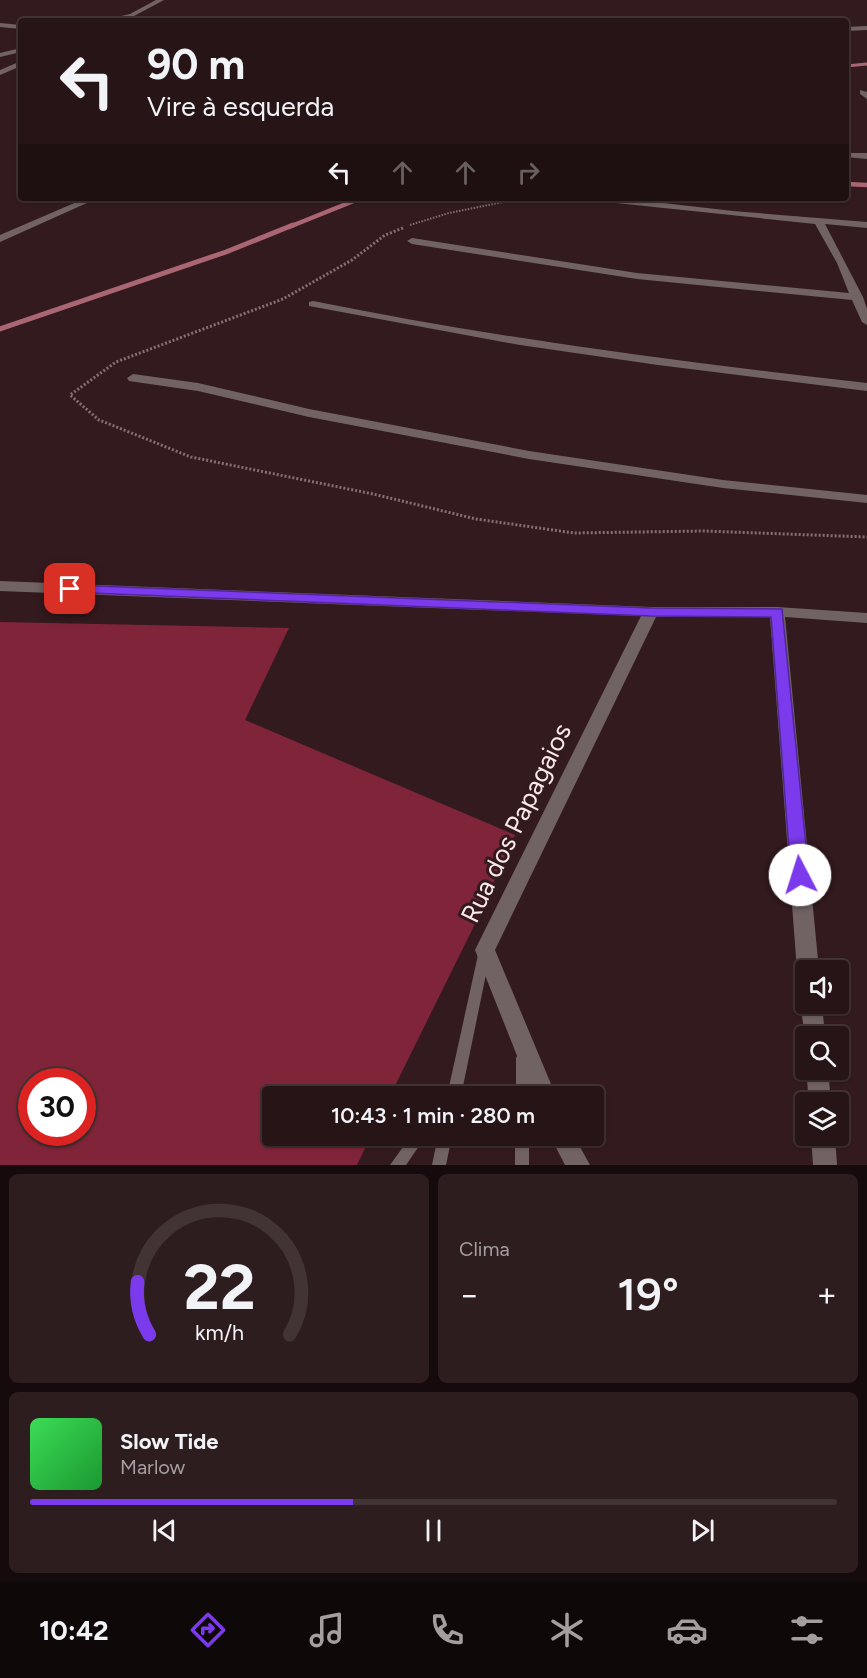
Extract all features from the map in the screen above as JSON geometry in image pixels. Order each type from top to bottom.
[{"type":"street","points":[[118,18],[132,15],[161,0]]},
{"type":"street","points":[[0,25],[18,27]]},
{"type":"street","points":[[849,29],[867,28]]},
{"type":"street","points":[[0,55],[18,51]]},
{"type":"street","points":[[0,73],[18,64]]},
{"type":"street","points":[[849,155],[867,156]]},
{"type":"street","points":[[0,239],[87,201]]},
{"type":"street","points":[[626,201],[867,225]]},
{"type":"street","points":[[818,221],[858,297],[867,322]]},
{"type":"street","points":[[412,241],[637,276],[858,297]]},
{"type":"street","points":[[313,304],[457,333],[544,347],[867,387]]},
{"type":"street","points":[[134,378],[198,387],[309,413],[529,455],[723,484],[867,499]]},
{"type":"street","points":[[0,586],[651,612],[777,612],[867,618]]},
{"type":"street","name":"Rua dos Papagaios","points":[[540,1086],[485,950],[651,612]]},
{"type":"street","points":[[777,612],[807,960]]},
{"type":"street","points":[[568,1146],[578,1165]]},
{"type":"street","points":[[824,1146],[825,1165]]},
{"type":"lane","points":[[455,1086],[485,950]]},
{"type":"lane","points":[[523,1043],[523,1086]]},
{"type":"lane","points":[[397,1165],[411,1146]]},
{"type":"lane","points":[[439,1165],[443,1146]]},
{"type":"lane","points":[[522,1146],[522,1165]]},
{"type":"shaded area","points":[[0,622],[289,628],[245,720],[515,835],[472,930],[395,1086],[262,1086],[262,1146],[366,1146],[357,1165],[0,1165]]},
{"type":"waterway","points":[[849,66],[867,64]]},
{"type":"waterway","points":[[849,184],[867,185]]},
{"type":"waterway","points":[[289,227],[354,201]]},
{"type":"waterway","points":[[0,329],[226,252],[293,225]]},
{"type":"route","points":[[70,589],[651,612],[777,612],[800,875]]}]
